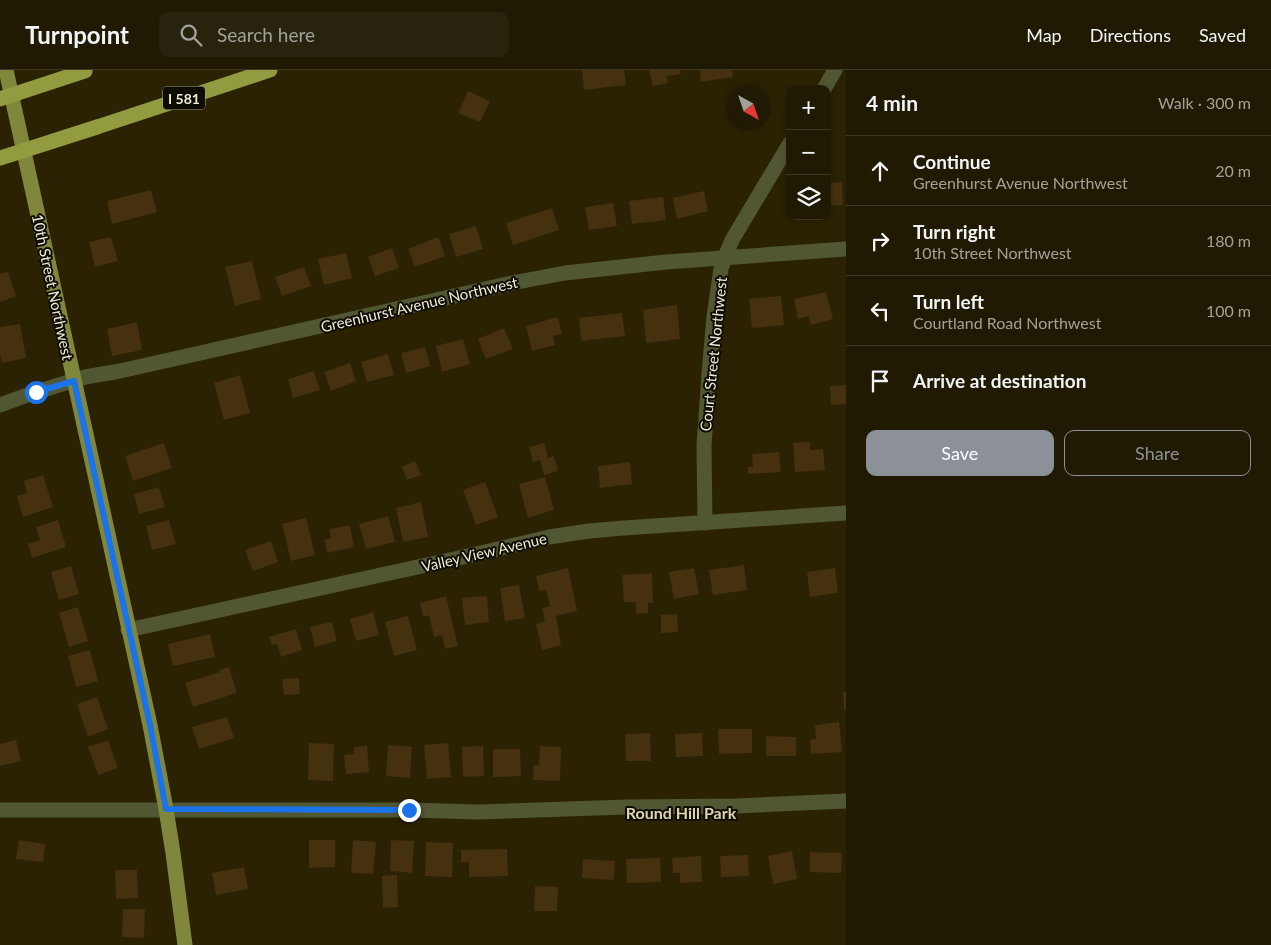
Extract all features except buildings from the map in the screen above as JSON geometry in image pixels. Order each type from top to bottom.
[{"type":"highway","name":"I 581","points":[[0,158],[270,70]]},
{"type":"highway","points":[[0,98],[87,71]]},
{"type":"main road","name":"10th Street Northwest","points":[[6,70],[150,725],[173,852],[185,945]]},
{"type":"street","points":[[826,85],[835,70]]},
{"type":"street","name":"Court Street Northwest","points":[[705,523],[704,445],[714,316],[721,269],[736,232],[786,150]]},
{"type":"street","name":"Greenhurst Avenue Northwest","points":[[0,405],[85,377],[120,372],[512,283],[556,275],[666,262],[846,249]]},
{"type":"street","name":"Valley View Avenue","points":[[128,630],[549,537],[624,528],[846,513]]},
{"type":"street","points":[[0,810],[409,810],[479,812],[736,806],[846,801]]},
{"type":"district","name":"Round Hill Park","points":[[681,812]]},
{"type":"route","points":[[36,392],[74,381],[150,725],[166,809],[409,810]]}]
